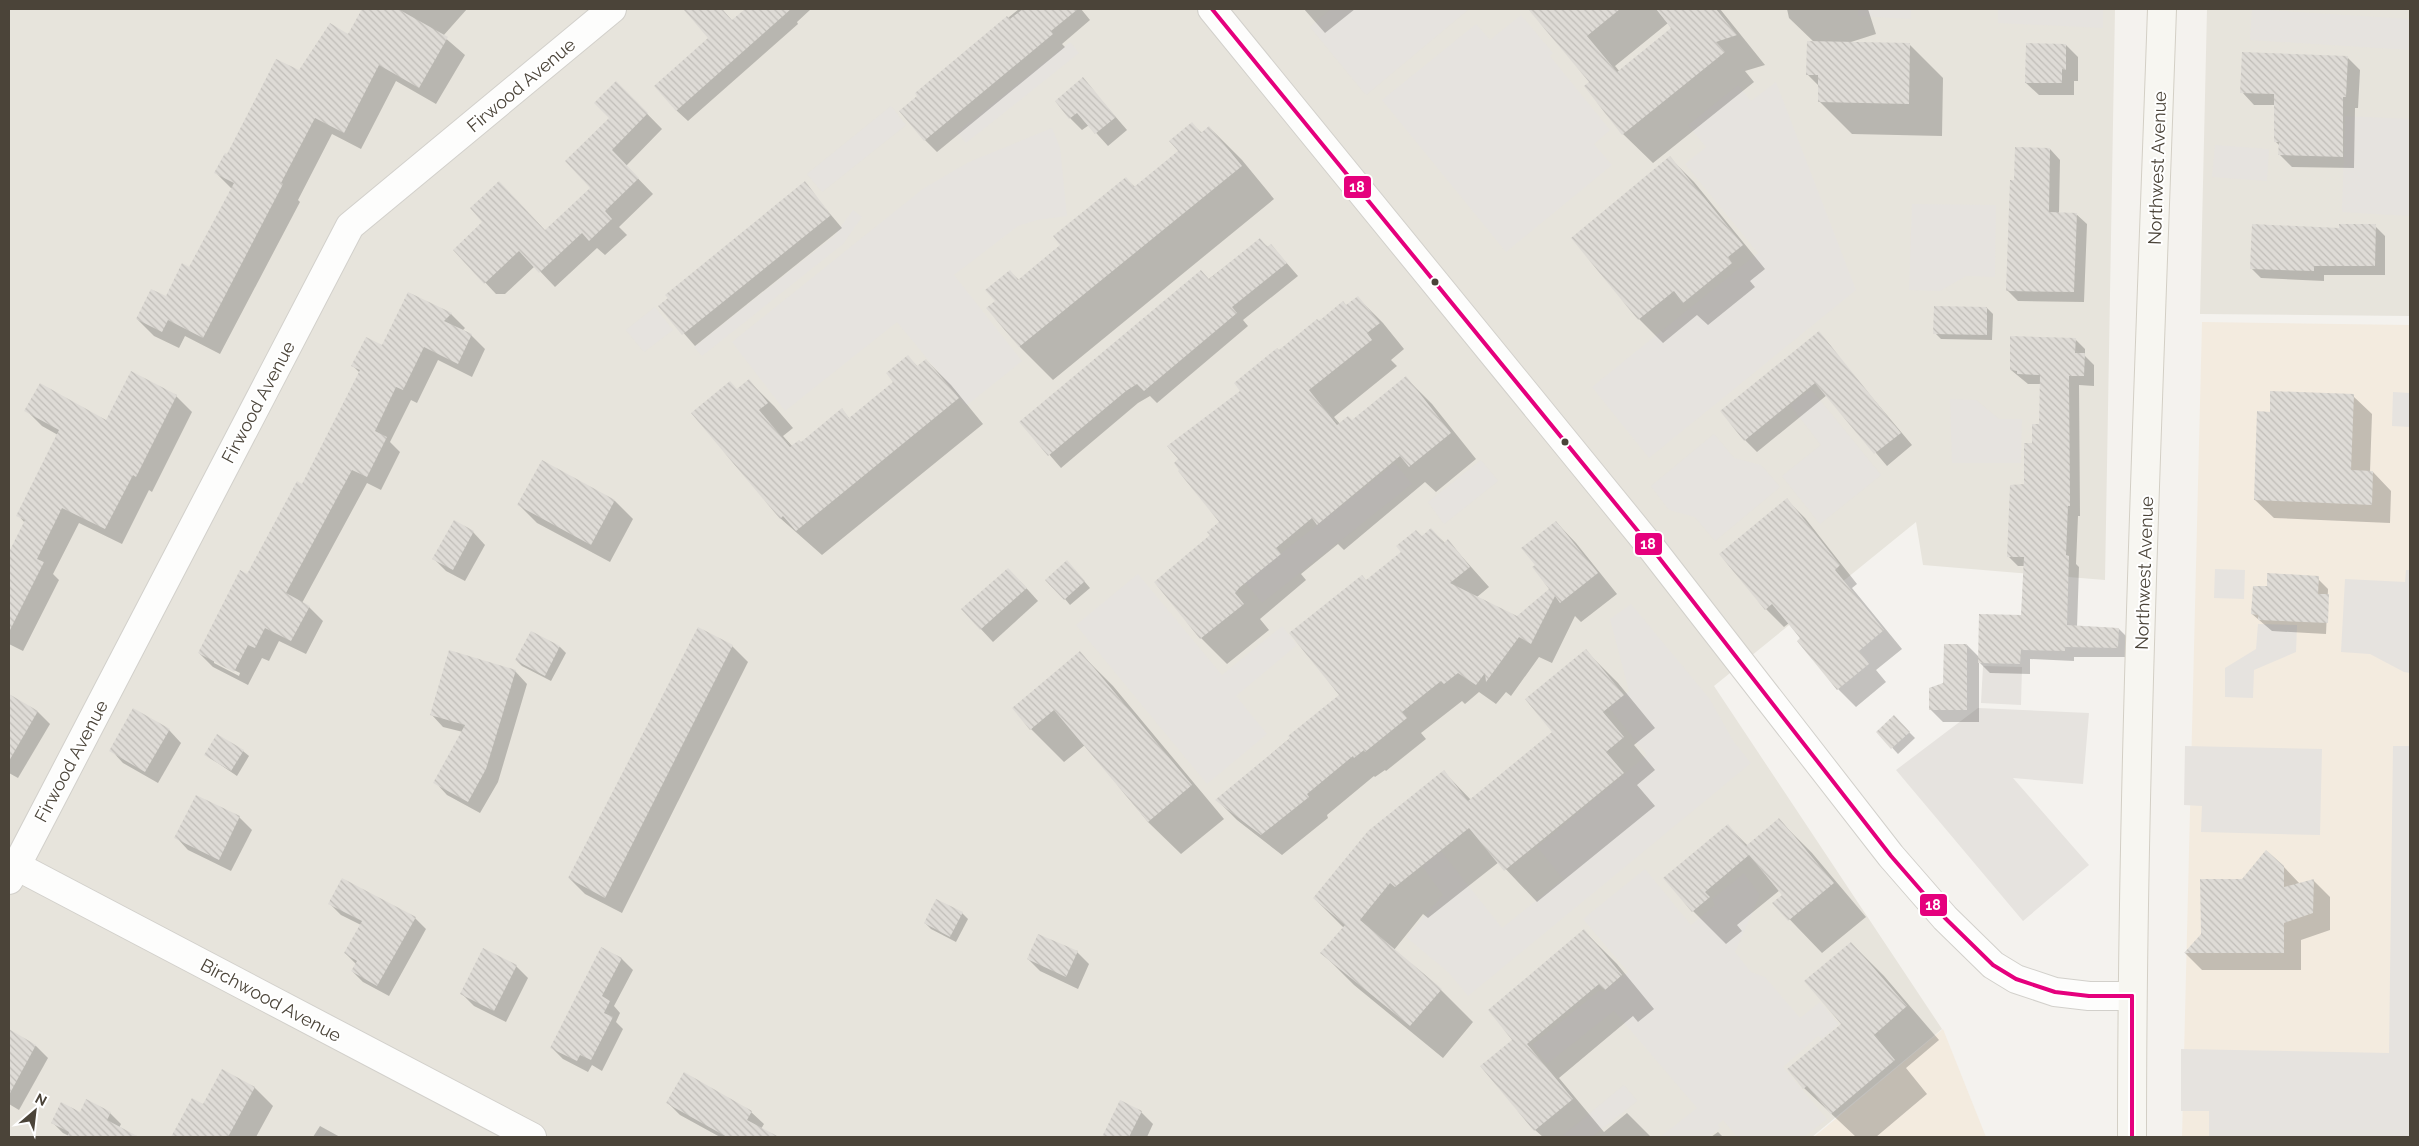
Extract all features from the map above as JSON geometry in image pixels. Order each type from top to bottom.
[{"type":"main road","name":"Northwest Avenue","points":[[2132,1137],[2132,996],[2139,718],[2162,9]]},
{"type":"street","name":"Firwood Avenue","points":[[11,870],[350,226],[612,9]]},
{"type":"street","points":[[1212,9],[1650,546],[1890,856],[1945,918],[1993,965],[2016,979],[2055,992],[2089,996],[2132,996]]},
{"type":"street","name":"Birchwood Avenue","points":[[11,870],[532,1137]]},
{"type":"shaded area","points":[[9,9],[2115,9],[2105,580],[1923,565],[1916,522],[1714,686],[1942,1029],[1812,1137],[9,1137]]},
{"type":"shaded area","points":[[1331,9],[1469,9],[1366,95],[1310,27]]},
{"type":"shaded area","points":[[1858,9],[1911,9],[1911,19],[1858,16]]},
{"type":"shaded area","points":[[1998,9],[2103,9],[2103,28],[1998,23]]},
{"type":"shaded area","points":[[2207,9],[2410,9],[2410,316],[2200,314]]},
{"type":"shaded area","points":[[2252,9],[2410,19],[2410,50],[2250,40]]},
{"type":"shaded area","points":[[1521,15],[1553,53],[1550,56],[1610,130],[1594,144],[1612,165],[1506,252],[1382,100],[1476,24],[1490,40]]},
{"type":"shaded area","points":[[1070,42],[1079,53],[966,143],[957,132]]},
{"type":"shaded area","points":[[1776,82],[1856,290],[1649,458],[1592,387],[1758,253],[1685,164],[1706,147],[1688,125],[1738,85],[1751,101]]},
{"type":"shaded area","points":[[891,106],[906,125],[822,192],[807,174]]},
{"type":"shaded area","points":[[2345,116],[2410,119],[2410,216],[2342,212]]},
{"type":"shaded area","points":[[1052,128],[1060,148],[1067,216],[1037,220],[1018,226],[954,275],[1022,361],[966,406],[897,322],[785,411],[732,342],[924,188],[969,162]]},
{"type":"shaded area","points":[[2215,145],[2269,149],[2267,181],[2212,177]]},
{"type":"shaded area","points":[[1912,204],[1996,205],[1995,277],[1966,276],[1940,291],[1909,290]]},
{"type":"shaded area","points":[[853,210],[862,217],[843,244],[702,356],[694,347],[834,236]]},
{"type":"shaded area","points":[[655,307],[673,330],[644,352],[626,330]]},
{"type":"shaded area","points":[[2202,322],[2410,325],[2410,1137],[2182,1137]]},
{"type":"shaded area","points":[[1811,389],[1881,475],[1820,524],[1782,476],[1821,445],[1790,405]]},
{"type":"shaded area","points":[[2393,392],[2410,393],[2410,427],[2392,426]]},
{"type":"shaded area","points":[[1950,399],[1976,400],[1999,419],[2022,419],[2021,463],[1952,463]]},
{"type":"shaded area","points":[[1714,434],[1734,458],[1761,465],[1780,487],[1715,541],[1695,517],[1669,510],[1651,486]]},
{"type":"shaded area","points":[[1481,460],[1498,481],[1444,524],[1428,502]]},
{"type":"shaded area","points":[[1395,463],[1412,484],[1262,603],[1245,582]]},
{"type":"shaded area","points":[[2215,569],[2245,570],[2244,599],[2214,598]]},
{"type":"shaded area","points":[[2406,570],[2410,570],[2410,673],[2404,672],[2370,654],[2341,652],[2345,579],[2405,582]]},
{"type":"shaded area","points":[[1138,574],[1222,675],[1282,626],[1297,645],[1236,696],[1267,734],[1207,784],[1076,625]]},
{"type":"shaded area","points":[[1631,604],[1709,698],[1734,742],[1751,763],[1468,996],[1448,972],[1406,937],[1443,895],[1422,866],[1441,851],[1502,928],[1563,879],[1537,847],[1647,755],[1609,708],[1629,691],[1610,619]]},
{"type":"shaded area","points":[[2258,624],[2297,625],[2296,652],[2254,670],[2253,698],[2225,697],[2225,668],[2256,649]]},
{"type":"shaded area","points":[[1983,666],[2022,667],[2021,705],[1981,703]]},
{"type":"shaded area","points":[[1978,708],[2089,713],[2083,784],[2013,778],[2089,865],[2023,921],[1896,770]]},
{"type":"shaded area","points":[[2185,746],[2322,749],[2320,835],[2201,832],[2202,806],[2184,805]]},
{"type":"shaded area","points":[[2393,746],[2410,746],[2410,1137],[2209,1137],[2209,1111],[2181,1111],[2181,1049],[2389,1053]]},
{"type":"shaded area","points":[[1645,869],[1691,925],[1715,905],[1712,899],[1744,873],[1760,895],[1735,952],[1751,972],[1765,977],[1800,1018],[1820,1002],[1839,1024],[1822,1039],[1818,1036],[1783,1067],[1827,1119],[1804,1137],[1737,1137],[1723,1120],[1718,1125],[1720,1128],[1708,1137],[1660,1137],[1697,1108],[1614,1011],[1547,1064],[1532,1045],[1600,990],[1603,992],[1628,972],[1583,919]]},
{"type":"shaded area","points":[[1943,1029],[1986,1137],[1814,1137]]},
{"type":"shaded area","points":[[1624,1085],[1637,1101],[1592,1137],[1561,1137]]},
{"type":"building","points":[[362,9],[398,9],[448,37],[419,88],[379,65],[344,133],[315,118],[203,338],[168,320],[162,332],[136,319],[151,289],[166,296],[182,263],[189,267],[234,183],[214,173],[225,153],[227,154],[276,59],[299,70],[330,23],[348,34]]},
{"type":"building","points":[[683,9],[722,9],[732,20],[745,9],[791,9],[676,111],[654,86],[708,38]]},
{"type":"building","points":[[1023,9],[1078,9],[1051,31],[1053,34],[924,141],[899,111],[917,96],[915,93],[1007,16],[1010,19]]},
{"type":"building","points":[[1528,9],[1620,9],[1587,36],[1617,72],[1671,28],[1656,9],[1716,9],[1737,35],[1716,42],[1725,52],[1622,135],[1584,86],[1589,82]]},
{"type":"building","points":[[1807,41],[1910,43],[1909,104],[1818,102],[1818,75],[1806,75]]},
{"type":"building","points":[[2026,43],[2066,44],[2066,70],[2062,69],[2062,83],[2025,83]]},
{"type":"building","points":[[2242,52],[2348,56],[2346,97],[2343,97],[2343,157],[2278,155],[2279,142],[2274,142],[2274,94],[2240,93]]},
{"type":"building","points":[[1083,77],[1116,117],[1095,134],[1077,113],[1069,119],[1055,101]]},
{"type":"building","points":[[616,81],[648,113],[612,150],[639,178],[605,211],[612,219],[589,241],[582,233],[539,273],[519,251],[484,284],[453,250],[482,222],[470,208],[499,181],[545,230],[590,188],[565,161],[609,118],[594,103]]},
{"type":"building","points":[[1192,122],[1201,133],[1209,126],[1242,166],[1019,347],[986,308],[995,301],[985,290],[1010,270],[1018,280],[1060,245],[1053,236],[1126,177],[1134,187],[1178,151],[1169,141]]},
{"type":"building","points":[[2015,147],[2050,148],[2049,212],[2077,213],[2074,292],[2006,291],[2010,180],[2014,180]]},
{"type":"building","points":[[1670,156],[1743,245],[1728,257],[1732,263],[1683,303],[1674,291],[1638,320],[1571,238]]},
{"type":"building","points":[[805,181],[831,215],[682,335],[658,306],[668,298],[665,295]]},
{"type":"building","points":[[2252,224],[2339,228],[2339,224],[2376,224],[2375,266],[2314,266],[2314,271],[2250,269]]},
{"type":"building","points":[[1260,238],[1267,247],[1271,244],[1287,263],[1232,307],[1237,313],[1144,391],[1137,384],[1126,391],[1048,456],[1019,422],[1201,270],[1209,279]]},
{"type":"building","points":[[408,292],[452,313],[444,321],[472,334],[458,364],[424,347],[403,390],[396,387],[375,431],[387,437],[367,477],[352,470],[286,593],[310,606],[291,641],[265,628],[255,648],[248,645],[234,672],[198,653],[240,570],[247,574],[297,481],[302,484],[360,370],[351,366],[366,337],[382,345]]},
{"type":"building","points":[[1358,296],[1380,323],[1367,333],[1372,340],[1309,390],[1337,425],[1348,416],[1352,420],[1406,376],[1451,433],[1409,467],[1400,456],[1317,525],[1312,518],[1276,548],[1281,554],[1235,593],[1244,604],[1200,639],[1154,582],[1210,535],[1207,532],[1219,522],[1178,471],[1174,463],[1178,459],[1167,446],[1240,391],[1234,383],[1277,348],[1279,350],[1317,319],[1319,321],[1343,301],[1346,305]]},
{"type":"building","points":[[1934,306],[1987,307],[1987,335],[1933,334]]},
{"type":"building","points":[[1819,331],[1901,433],[1874,454],[1815,383],[1744,441],[1720,411]]},
{"type":"building","points":[[2010,336],[2076,338],[2075,353],[2085,353],[2084,376],[2069,376],[2070,506],[2068,506],[2066,555],[2069,556],[2067,625],[2119,628],[2118,648],[2065,647],[2065,651],[2021,650],[2020,664],[1978,663],[1979,614],[2021,615],[2024,557],[2007,557],[2010,485],[2024,484],[2024,443],[2032,443],[2032,424],[2039,424],[2040,375],[2017,374],[2017,371],[2010,370]]},
{"type":"building","points":[[908,355],[917,366],[926,359],[959,398],[796,531],[783,516],[780,519],[691,413],[730,381],[737,389],[749,379],[768,403],[759,410],[790,447],[799,440],[801,442],[842,408],[849,418],[893,382],[886,373]]},
{"type":"building","points":[[131,371],[177,395],[136,477],[133,475],[105,529],[62,508],[37,559],[44,562],[9,632],[9,552],[25,520],[16,516],[59,430],[24,411],[40,383],[106,420]]},
{"type":"building","points":[[2270,391],[2354,394],[2351,470],[2373,471],[2372,505],[2254,500],[2257,411],[2270,412]]},
{"type":"building","points":[[542,460],[615,500],[591,545],[517,505]]},
{"type":"building","points":[[1787,498],[1840,565],[1835,570],[1884,630],[1859,651],[1869,664],[1837,690],[1797,641],[1800,638],[1772,604],[1765,610],[1719,554]]},
{"type":"building","points":[[454,520],[474,531],[453,570],[432,559]]},
{"type":"building","points":[[1556,521],[1598,573],[1560,603],[1555,596],[1531,644],[1519,637],[1486,682],[1485,673],[1476,685],[1458,673],[1444,684],[1441,681],[1402,712],[1407,718],[1365,752],[1364,750],[1354,758],[1353,756],[1307,794],[1309,797],[1261,835],[1215,800],[1290,738],[1288,736],[1339,695],[1289,633],[1362,575],[1366,580],[1401,552],[1396,546],[1416,530],[1422,536],[1431,528],[1444,543],[1448,539],[1470,567],[1450,583],[1517,616],[1549,589],[1532,567],[1535,565],[1521,548]]},
{"type":"building","points":[[1067,560],[1085,581],[1064,600],[1045,580]]},
{"type":"building","points":[[1008,568],[1027,588],[980,630],[961,609]]},
{"type":"building","points":[[2267,573],[2319,576],[2318,594],[2329,594],[2328,623],[2258,620],[2258,615],[2251,614],[2253,586],[2267,586]]},
{"type":"building","points":[[698,627],[733,645],[605,898],[568,878]]},
{"type":"building","points":[[531,631],[560,646],[545,676],[515,660]]},
{"type":"building","points":[[1944,644],[1967,644],[1967,710],[1929,710],[1929,688],[1943,683]]},
{"type":"building","points":[[1586,649],[1624,695],[1603,712],[1624,737],[1606,752],[1624,773],[1504,871],[1469,828],[1395,887],[1390,883],[1360,920],[1442,989],[1410,1026],[1320,953],[1345,925],[1313,898],[1368,831],[1444,770],[1468,801],[1552,732],[1525,699]]},
{"type":"building","points":[[449,650],[516,670],[486,769],[468,802],[433,783],[465,725],[430,715]]},
{"type":"building","points":[[1080,651],[1192,785],[1148,822],[1054,710],[1030,730],[1012,708]]},
{"type":"building","points":[[9,694],[38,711],[9,761]]},
{"type":"building","points":[[133,708],[170,729],[145,772],[109,751]]},
{"type":"building","points":[[1894,715],[1910,732],[1891,749],[1876,732]]},
{"type":"building","points":[[217,734],[244,750],[231,771],[204,755]]},
{"type":"building","points":[[196,795],[240,816],[219,860],[174,838]]},
{"type":"building","points":[[1779,818],[1834,883],[1788,921],[1772,903],[1782,895],[1749,855],[1705,892],[1710,897],[1692,912],[1663,878],[1728,824],[1746,846]]},
{"type":"building","points":[[2266,850],[2284,866],[2284,887],[2314,879],[2313,913],[2284,923],[2284,953],[2184,953],[2201,934],[2200,879],[2242,879]]},
{"type":"building","points":[[342,878],[416,917],[377,986],[351,971],[357,961],[344,953],[362,921],[328,904]]},
{"type":"building","points":[[936,899],[963,912],[950,937],[924,923]]},
{"type":"building","points":[[1584,929],[1622,975],[1605,990],[1599,984],[1527,1044],[1573,1099],[1534,1131],[1480,1066],[1512,1040],[1488,1010]]},
{"type":"building","points":[[1038,934],[1078,951],[1066,977],[1027,959]]},
{"type":"building","points":[[1851,942],[1907,1006],[1874,1035],[1895,1060],[1831,1114],[1807,1086],[1803,1089],[1787,1069],[1841,1024],[1804,981]]},
{"type":"building","points":[[601,947],[622,958],[602,996],[610,1001],[604,1013],[613,1017],[591,1060],[580,1055],[577,1061],[550,1048]]},
{"type":"building","points":[[483,948],[517,965],[494,1011],[460,994]]},
{"type":"building","points":[[9,1029],[36,1045],[9,1095]]},
{"type":"building","points":[[222,1069],[255,1087],[228,1137],[171,1137],[192,1098],[203,1104]]},
{"type":"building","points":[[684,1072],[752,1111],[747,1120],[779,1137],[727,1137],[666,1103]]},
{"type":"building","points":[[86,1099],[111,1112],[107,1120],[139,1137],[67,1137],[69,1132],[51,1123],[61,1102],[80,1112]]},
{"type":"building","points":[[1120,1100],[1142,1111],[1129,1137],[1102,1137]]},
{"type":"transit line","name":"18","points":[[1212,9],[1650,546],[1891,856],[1945,918],[1993,965],[2016,979],[2055,992],[2089,996],[2132,996]]},
{"type":"transit line","name":"18","points":[[2132,996],[2132,1137]]}]
